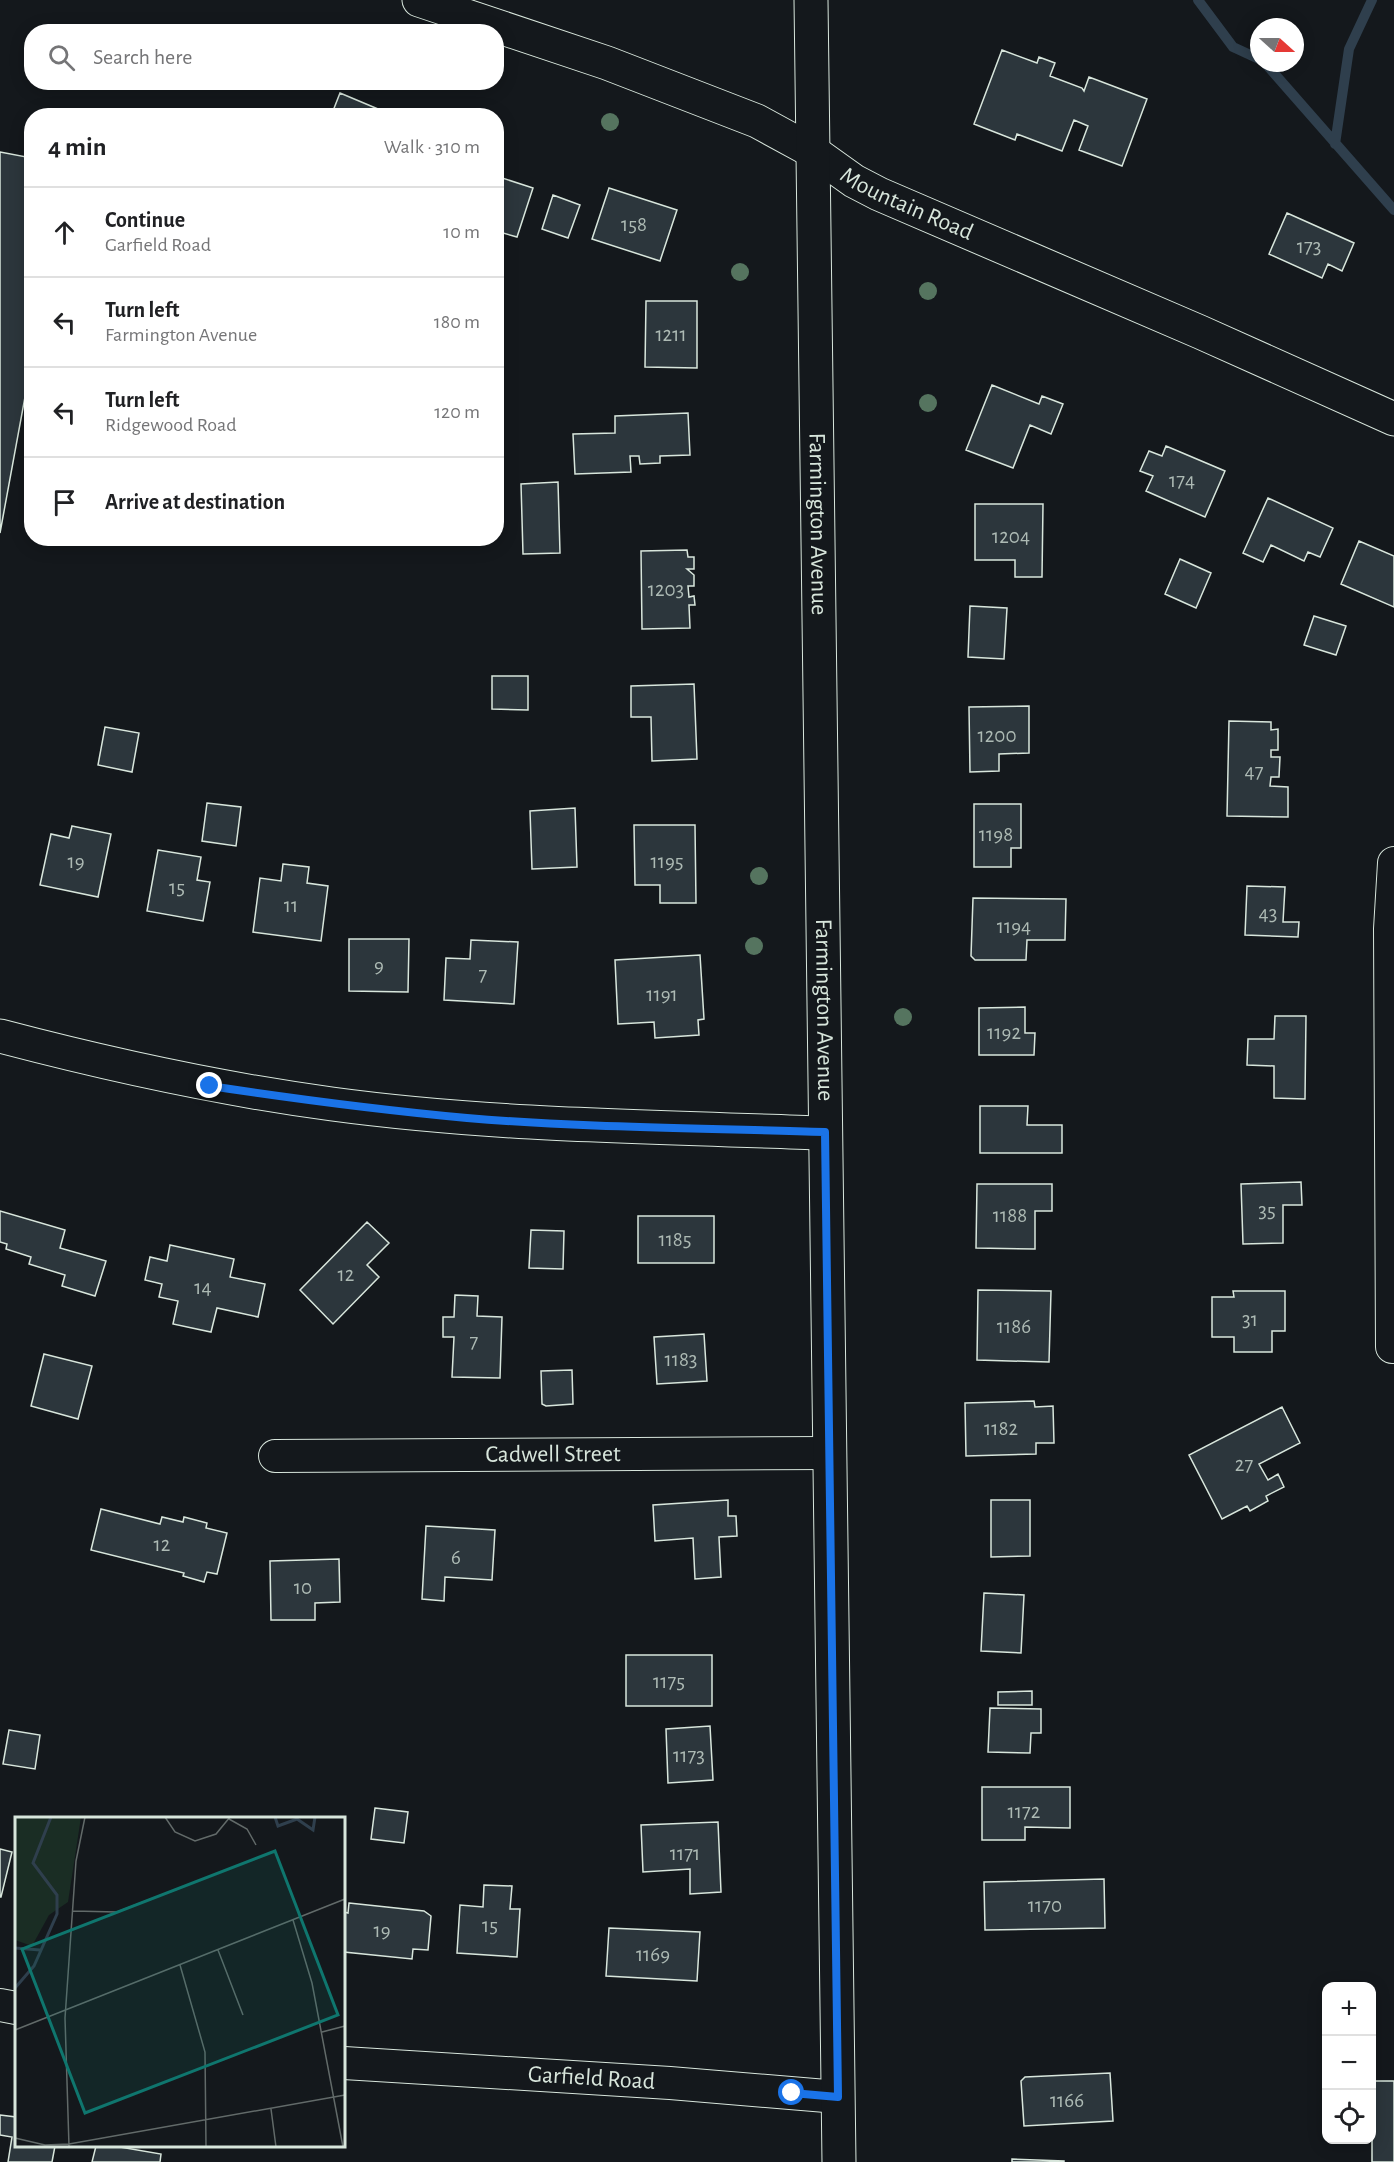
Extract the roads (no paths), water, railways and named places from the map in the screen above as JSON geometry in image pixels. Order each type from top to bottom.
[{"type":"main road","name":"Mountain Road","points":[[418,0],[490,24]]},
{"type":"main road","name":"Farmington Avenue","points":[[811,0],[839,2162]]},
{"type":"main road","name":"Mountain Road","points":[[504,29],[607,63],[757,120],[812,151],[854,181],[879,194],[1200,332],[1394,419]]},
{"type":"main road","points":[[0,1036],[105,1063],[210,1086],[334,1104],[469,1118],[825,1132]]},
{"type":"street","points":[[1392,1347],[1390,930],[1394,863]]},
{"type":"street","name":"Cadwell Street","points":[[275,1455],[830,1453]]},
{"type":"street","points":[[0,2005],[15,2008]]},
{"type":"street","name":"Garfield Road","points":[[345,2063],[670,2083],[838,2097]]},
{"type":"waterway","points":[[1198,0],[1233,47],[1250,55]]},
{"type":"waterway","points":[[1335,144],[1349,49],[1372,0]]},
{"type":"waterway","points":[[1273,72],[1394,210]]}]
